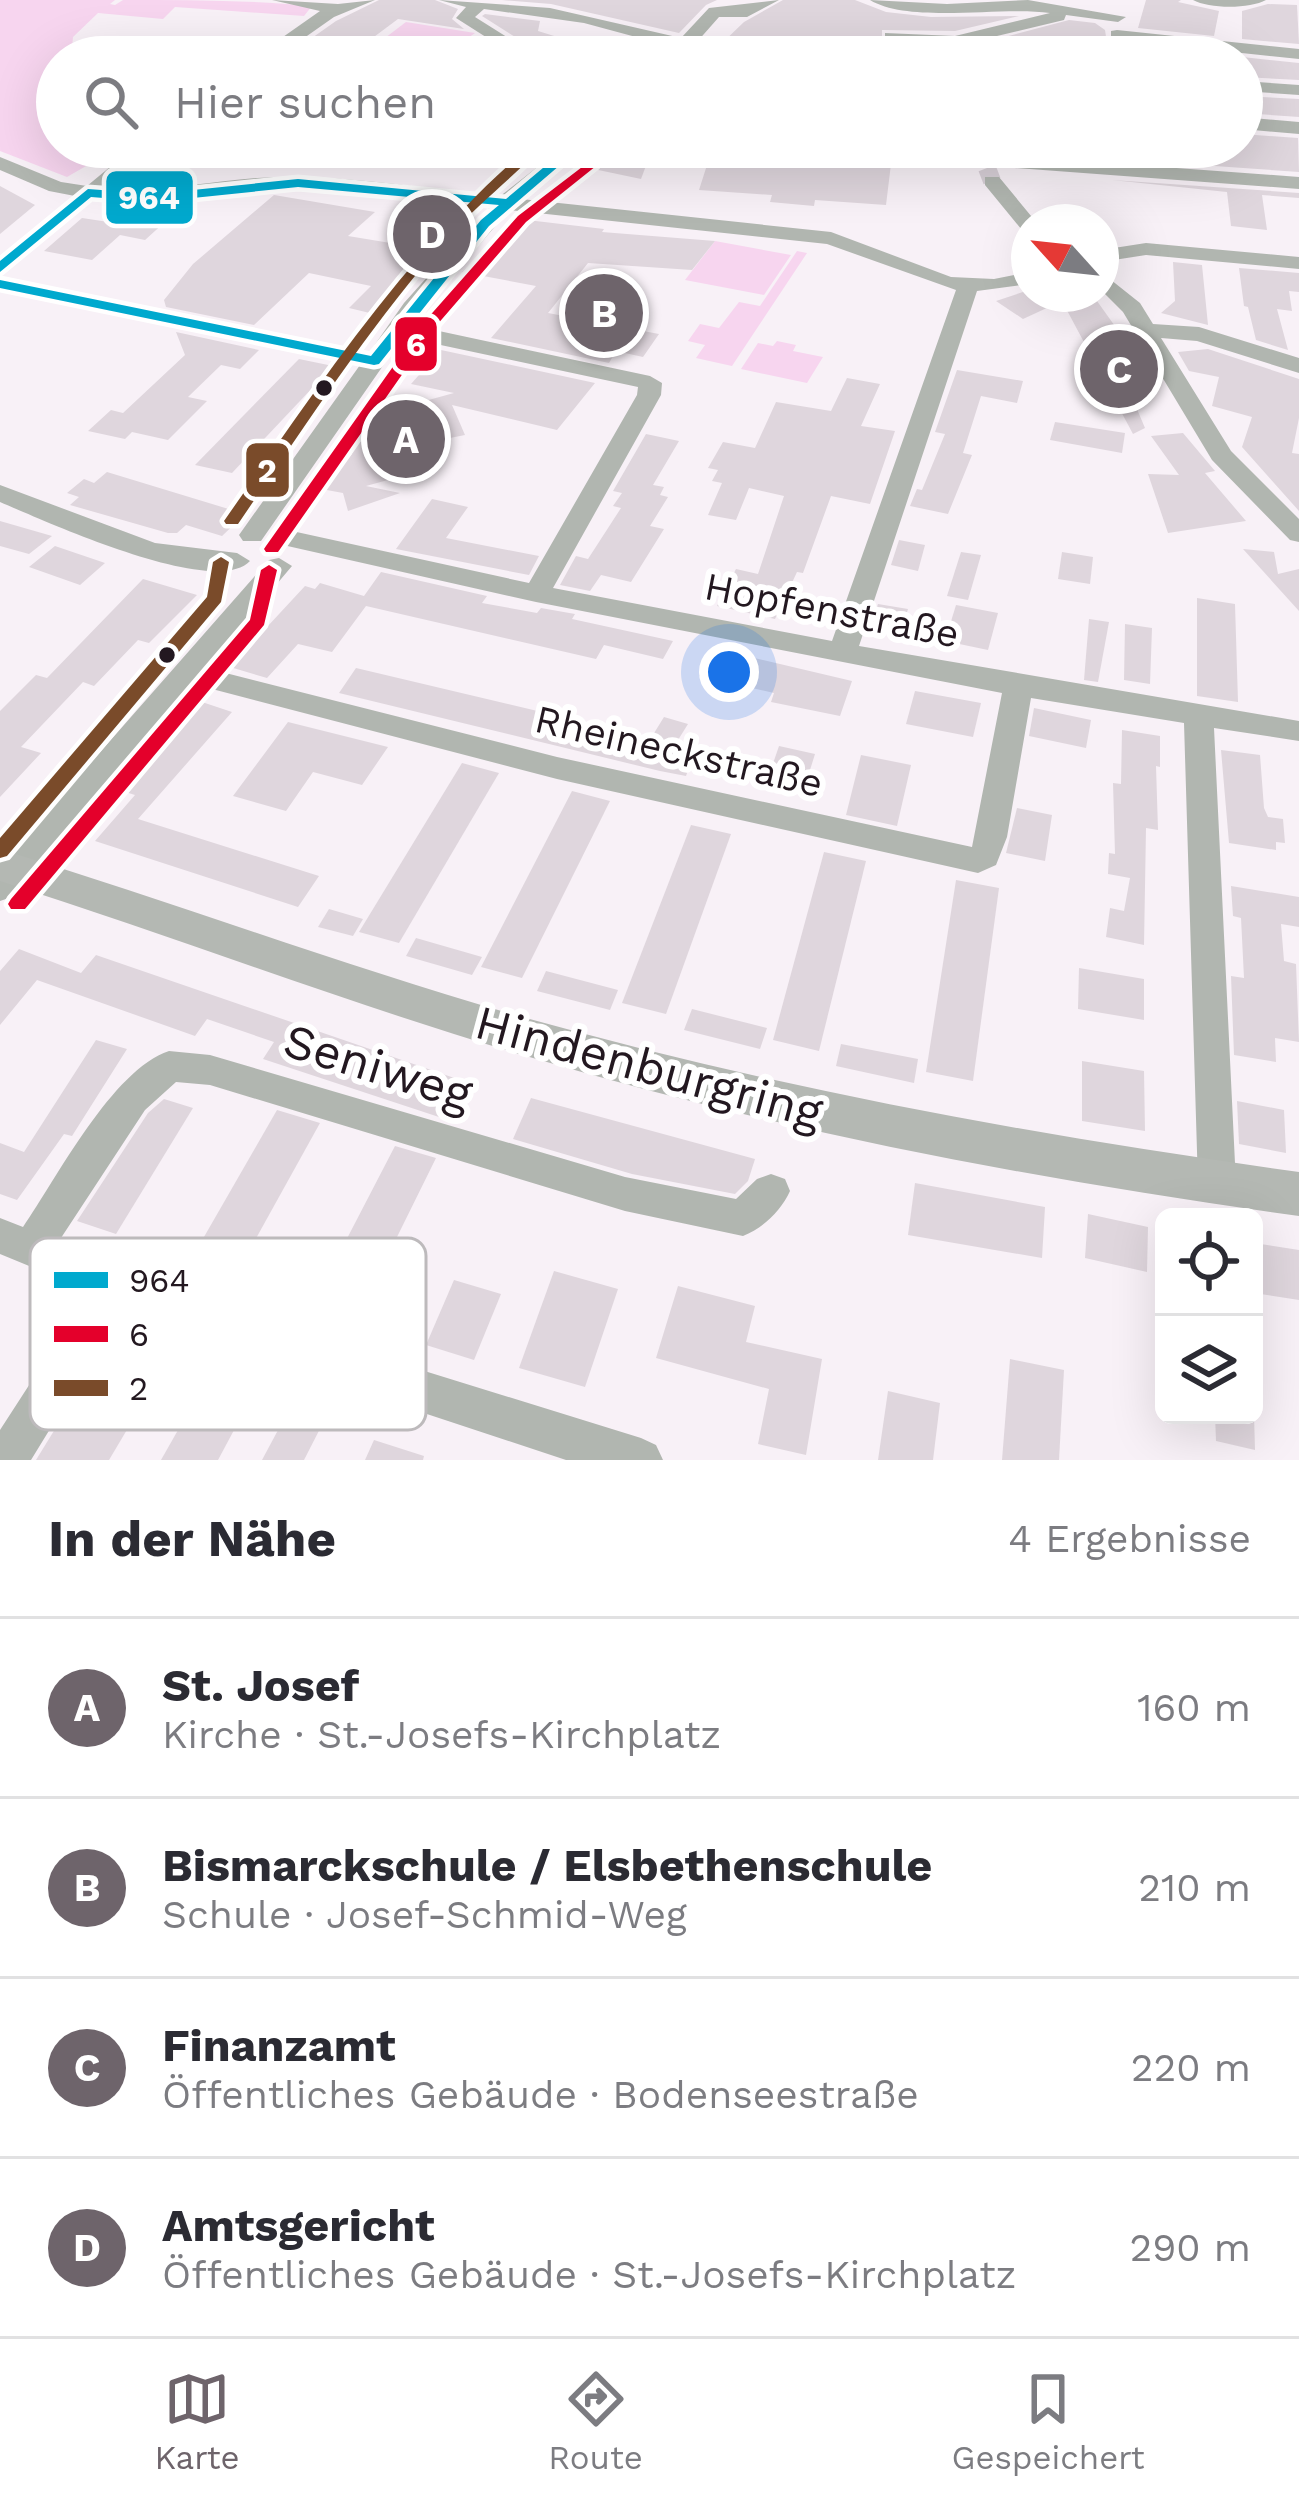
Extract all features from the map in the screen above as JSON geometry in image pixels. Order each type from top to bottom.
[{"type":"main road","name":"Hindenburgring","points":[[5,875],[183,922],[426,1007],[624,1065],[953,1141],[1299,1194]]},
{"type":"street","points":[[280,0],[338,9]]},
{"type":"street","points":[[297,36],[338,9],[367,0]]},
{"type":"street","points":[[447,0],[553,12],[658,36]]},
{"type":"street","points":[[553,12],[571,0]]},
{"type":"street","points":[[878,0],[961,10],[1014,3],[1201,36]]},
{"type":"street","points":[[1201,0],[1258,0]]},
{"type":"street","points":[[481,4],[464,18],[495,36]]},
{"type":"street","points":[[693,36],[714,6],[762,5]]},
{"type":"street","points":[[890,36],[916,6]]},
{"type":"street","points":[[975,36],[1065,12]]},
{"type":"street","points":[[1263,47],[1299,54]]},
{"type":"street","points":[[1263,87],[1299,90]]},
{"type":"street","points":[[1263,125],[1299,128]]},
{"type":"street","points":[[0,163],[56,187],[88,193],[154,198],[298,183],[830,238],[856,244],[919,275],[968,286],[1011,280]]},
{"type":"street","points":[[0,268],[120,168]]},
{"type":"street","points":[[238,608],[244,551],[396,329],[506,202],[549,168]]},
{"type":"street","points":[[986,168],[1013,204]]},
{"type":"street","points":[[1118,168],[1299,183]]},
{"type":"street","points":[[1119,253],[1146,249],[1299,263]]},
{"type":"street","points":[[0,284],[374,361]]},
{"type":"street","points":[[843,651],[968,286]]},
{"type":"street","points":[[1119,299],[1146,330],[1214,445],[1299,534]]},
{"type":"street","points":[[396,329],[650,383],[650,394],[608,459],[592,503],[536,593]]},
{"type":"street","points":[[1146,330],[1199,334],[1299,366]]},
{"type":"street","points":[[0,494],[140,548],[217,563],[244,551]]},
{"type":"street","points":[[5,875],[186,674],[286,550],[283,494]]},
{"type":"street","name":"Hopfenstraße","points":[[244,551],[352,555],[1018,686],[1299,731]]},
{"type":"street","name":"Rheineckstraße","points":[[186,674],[557,768],[978,861],[992,837],[1018,686]]},
{"type":"street","points":[[1199,717],[1217,1184]]},
{"type":"street","name":"Seniweg","points":[[15,1243],[132,1099],[169,1066],[210,1070],[645,1198],[743,1218],[772,1191]]},
{"type":"street","points":[[426,1395],[641,1460]]},
{"type":"street","points":[[6,1460],[30,1422]]},
{"type":"shaded area","points":[[0,0],[312,6],[304,16],[175,7],[163,19],[98,13],[74,36],[36,36],[36,165],[0,151]]},
{"type":"shaded area","points":[[406,22],[475,33],[471,36],[388,36]]},
{"type":"shaded area","points":[[44,168],[83,168],[67,177]]},
{"type":"shaded area","points":[[715,241],[791,255],[764,295],[685,280]]},
{"type":"shaded area","points":[[797,251],[807,253],[732,366],[696,358],[705,345],[688,341],[700,324],[719,328],[739,302],[760,306]]},
{"type":"shaded area","points":[[777,341],[796,345],[793,351],[823,357],[807,383],[741,369],[758,343],[773,346]]},
{"type":"building","points":[[379,0],[435,0],[458,9],[452,19],[464,29],[398,19],[375,36],[315,36]]},
{"type":"building","points":[[502,0],[717,0],[679,33],[551,4]]},
{"type":"building","points":[[783,0],[855,0],[886,12],[931,17],[1019,16],[955,31],[729,36]]},
{"type":"building","points":[[1146,0],[1181,0],[1178,2],[1219,11],[1214,36],[1138,28]]},
{"type":"building","points":[[1268,4],[1297,5],[1299,44],[1242,36],[1242,11]]},
{"type":"building","points":[[482,16],[540,21],[538,31],[554,36],[514,36]]},
{"type":"building","points":[[1069,20],[1095,23],[1106,36],[1009,36]]},
{"type":"building","points":[[1263,59],[1299,63],[1299,80],[1263,78]]},
{"type":"building","points":[[1263,97],[1299,99],[1299,117],[1263,114]]},
{"type":"building","points":[[1263,136],[1298,138],[1299,172],[1242,168],[1263,168]]},
{"type":"building","points":[[589,168],[645,168],[641,179]]},
{"type":"building","points":[[706,168],[891,168],[886,205],[815,200],[814,206],[770,202],[772,195],[699,190]]},
{"type":"building","points":[[1112,180],[1299,193],[1299,198],[1262,195],[1267,230],[1231,226],[1227,192]]},
{"type":"building","points":[[0,186],[35,205],[0,234]]},
{"type":"building","points":[[274,195],[375,212],[348,236],[433,250],[374,314],[349,308],[371,286],[309,273],[254,325],[166,307],[164,300],[193,264]]},
{"type":"building","points":[[432,211],[462,216],[441,239],[411,218]]},
{"type":"building","points":[[138,217],[166,221],[145,240],[120,235],[92,260],[44,251],[82,218],[128,225]]},
{"type":"building","points":[[527,220],[715,241],[692,270],[588,263],[548,313],[659,334],[643,357],[616,351],[609,363],[491,338],[536,286],[462,272],[511,225]]},
{"type":"building","points":[[1173,262],[1202,265],[1208,325],[1161,313],[1175,301]]},
{"type":"building","points":[[1239,268],[1299,273],[1299,292],[1289,291],[1292,311],[1277,309],[1288,350],[1256,340],[1244,306]]},
{"type":"building","points":[[1011,296],[1011,311],[996,301]]},
{"type":"building","points":[[1068,312],[1105,312],[1127,343],[1140,370],[1135,375],[1152,395],[1131,395],[1145,428],[1133,434]]},
{"type":"building","points":[[176,332],[259,350],[240,369],[221,365],[188,397],[207,401],[168,440],[132,432],[125,439],[88,431],[111,410],[123,413],[185,355]]},
{"type":"building","points":[[1208,349],[1299,379],[1299,418],[1292,453],[1299,454],[1299,511],[1242,447],[1252,417],[1212,406],[1219,377],[1189,371],[1178,352]]},
{"type":"building","points":[[441,350],[595,383],[557,430],[452,405],[465,435],[450,438],[436,456],[439,466],[366,486],[400,493],[348,511],[343,493],[305,486],[309,480],[335,475],[352,454],[348,445],[363,441],[378,423],[374,415],[454,393],[411,384]]},
{"type":"building","points":[[299,359],[333,366],[232,473],[195,465]]},
{"type":"building","points":[[957,370],[1023,381],[1017,403],[981,396],[963,453],[972,455],[948,514],[910,506],[917,489],[922,490],[945,434],[935,432]]},
{"type":"building","points":[[847,378],[880,384],[861,426],[895,431],[870,504],[831,496],[803,573],[797,572],[775,619],[717,606],[736,569],[758,574],[784,496],[749,488],[736,520],[708,515],[722,483],[712,481],[718,470],[708,468],[723,442],[755,448],[776,402],[831,411]]},
{"type":"building","points":[[1055,422],[1125,433],[1122,453],[1050,440]]},
{"type":"building","points":[[1183,433],[1215,471],[1205,473],[1246,521],[1168,533],[1148,474],[1179,475],[1151,436]]},
{"type":"building","points":[[646,434],[679,441],[653,485],[664,487],[660,495],[668,497],[650,526],[664,529],[631,582],[601,575],[590,591],[560,585],[576,556],[588,559],[621,508],[613,506],[622,493],[613,491]]},
{"type":"building","points":[[107,472],[245,514],[222,536],[186,525],[177,533],[168,533],[70,505],[79,497],[67,493],[84,479],[94,483]]},
{"type":"building","points":[[432,499],[468,507],[446,538],[539,556],[529,575],[396,549]]},
{"type":"building","points":[[0,521],[52,536],[29,554],[0,546]]},
{"type":"building","points":[[899,540],[925,545],[918,571],[891,565]]},
{"type":"building","points":[[55,546],[105,563],[80,585],[29,567]]},
{"type":"building","points":[[1243,549],[1274,552],[1278,574],[1299,569],[1299,611]]},
{"type":"building","points":[[961,552],[981,555],[968,600],[947,596]]},
{"type":"building","points":[[1062,552],[1093,557],[1090,584],[1058,579]]},
{"type":"building","points":[[381,572],[487,596],[482,603],[575,614],[572,619],[673,641],[663,659],[604,645],[596,659],[366,606],[332,652],[298,644],[267,678],[230,667],[305,586],[315,589],[320,583],[364,596]]},
{"type":"building","points":[[143,579],[197,595],[149,643],[138,640],[94,686],[83,682],[21,747],[41,753],[0,797],[0,711],[36,675],[47,678]]},
{"type":"building","points":[[1197,598],[1235,604],[1238,702],[1197,696]]},
{"type":"building","points":[[878,604],[908,609],[901,633],[870,627]]},
{"type":"building","points":[[956,605],[998,613],[988,650],[945,641]]},
{"type":"building","points":[[1089,619],[1109,622],[1098,682],[1084,680]]},
{"type":"building","points":[[1125,624],[1152,628],[1150,684],[1124,680]]},
{"type":"building","points":[[712,648],[852,681],[840,716],[771,702],[774,693],[699,676]]},
{"type":"building","points":[[356,668],[651,738],[664,717],[688,724],[678,740],[697,744],[686,776],[660,771],[339,693]]},
{"type":"building","points":[[915,691],[981,703],[973,737],[906,724]]},
{"type":"building","points":[[199,701],[232,712],[138,819],[319,876],[298,907],[95,841],[135,795],[119,790]]},
{"type":"building","points":[[1034,708],[1091,720],[1086,748],[1029,736]]},
{"type":"building","points":[[288,722],[388,747],[362,785],[313,772],[286,811],[233,796]]},
{"type":"building","points":[[1122,730],[1160,736],[1158,830],[1146,828],[1144,945],[1106,937],[1110,908],[1124,911],[1130,878],[1108,874],[1109,853],[1115,854],[1113,783],[1121,784]]},
{"type":"building","points":[[779,746],[815,754],[804,789],[767,781]]},
{"type":"building","points":[[1221,750],[1260,755],[1264,808],[1268,817],[1283,819],[1285,843],[1276,842],[1276,850],[1229,843]]},
{"type":"building","points":[[861,755],[911,765],[897,826],[846,815]]},
{"type":"building","points":[[462,763],[499,773],[399,943],[359,932]]},
{"type":"building","points":[[572,791],[610,801],[522,978],[481,967]]},
{"type":"building","points":[[1017,808],[1052,815],[1045,861],[1006,853]]},
{"type":"building","points":[[691,825],[731,834],[666,1014],[622,1003]]},
{"type":"building","points":[[824,852],[866,861],[819,1051],[773,1040]]},
{"type":"building","points":[[956,880],[999,888],[973,1081],[926,1072]]},
{"type":"building","points":[[1231,886],[1299,897],[1299,927],[1281,924],[1284,961],[1296,964],[1299,1042],[1275,1038],[1276,1062],[1234,1055],[1231,976],[1244,978],[1241,918],[1233,916]]},
{"type":"building","points":[[329,909],[363,919],[353,936],[318,927]]},
{"type":"building","points":[[416,938],[482,957],[472,975],[406,956]]},
{"type":"building","points":[[19,949],[81,973],[96,955],[466,1082],[445,1119],[263,1059],[274,1042],[207,1019],[195,1036],[37,980],[0,1025],[0,971]]},
{"type":"building","points":[[1079,968],[1144,979],[1144,1020],[1078,1009]]},
{"type":"building","points":[[546,971],[618,990],[610,1010],[537,991]]},
{"type":"building","points":[[692,1009],[767,1028],[760,1049],[684,1030]]},
{"type":"building","points":[[96,1040],[127,1049],[72,1136],[64,1134],[17,1200],[0,1194],[0,1143],[24,1152]]},
{"type":"building","points":[[841,1044],[918,1059],[914,1083],[836,1066]]},
{"type":"building","points":[[1082,1061],[1144,1071],[1145,1131],[1082,1121]]},
{"type":"building","points":[[531,1098],[755,1159],[748,1181],[735,1194],[632,1174],[513,1139]]},
{"type":"building","points":[[164,1099],[193,1108],[116,1234],[77,1221],[148,1113]]},
{"type":"building","points":[[1237,1101],[1284,1110],[1286,1153],[1239,1144]]},
{"type":"building","points":[[277,1110],[320,1123],[256,1238],[203,1238]]},
{"type":"building","points":[[395,1146],[436,1158],[397,1238],[347,1238]]},
{"type":"building","points":[[915,1183],[1045,1207],[1042,1258],[908,1235]]},
{"type":"building","points":[[1088,1214],[1148,1227],[1147,1272],[1085,1258]]},
{"type":"building","points":[[1263,1244],[1299,1250],[1299,1300],[1263,1294]]},
{"type":"building","points":[[554,1271],[618,1289],[585,1387],[519,1368]]},
{"type":"building","points":[[454,1280],[501,1294],[474,1360],[426,1345]]},
{"type":"building","points":[[678,1286],[755,1306],[746,1342],[822,1359],[806,1455],[758,1444],[769,1389],[656,1358]]},
{"type":"building","points":[[1010,1359],[1064,1370],[1059,1460],[1002,1460]]},
{"type":"building","points":[[888,1391],[940,1403],[933,1460],[878,1460]]},
{"type":"building","points":[[1215,1424],[1254,1424],[1255,1450],[1216,1441]]},
{"type":"building","points":[[54,1430],[127,1430],[109,1460],[36,1460]]},
{"type":"building","points":[[178,1430],[234,1430],[218,1460],[161,1460]]},
{"type":"building","points":[[278,1430],[319,1430],[304,1460],[262,1460]]},
{"type":"building","points":[[374,1440],[424,1456],[423,1460],[365,1460]]},
{"type":"tunnel","points":[[987,168],[992,181]]},
{"type":"transit line","name":"2","points":[[232,521],[408,275],[511,168]]},
{"type":"transit line","name":"964","points":[[0,284],[374,361],[485,223],[550,168]]},
{"type":"transit line","name":"6","points":[[272,549],[431,323],[522,219],[587,168]]},
{"type":"transit line","name":"964","points":[[0,268],[88,193],[154,198],[298,183],[505,202]]},
{"type":"transit line","name":"2","points":[[0,851],[215,598],[221,562]]},
{"type":"transit line","name":"6","points":[[18,904],[258,621],[269,570]]},
{"type":"place","name":"Amtsgericht","points":[[432,234]]},
{"type":"place","name":"Bismarckschule / Elsbethenschule","points":[[604,313]]},
{"type":"place","name":"Finanzamt","points":[[1119,369]]},
{"type":"place","name":"St. Josef","points":[[406,439]]}]
